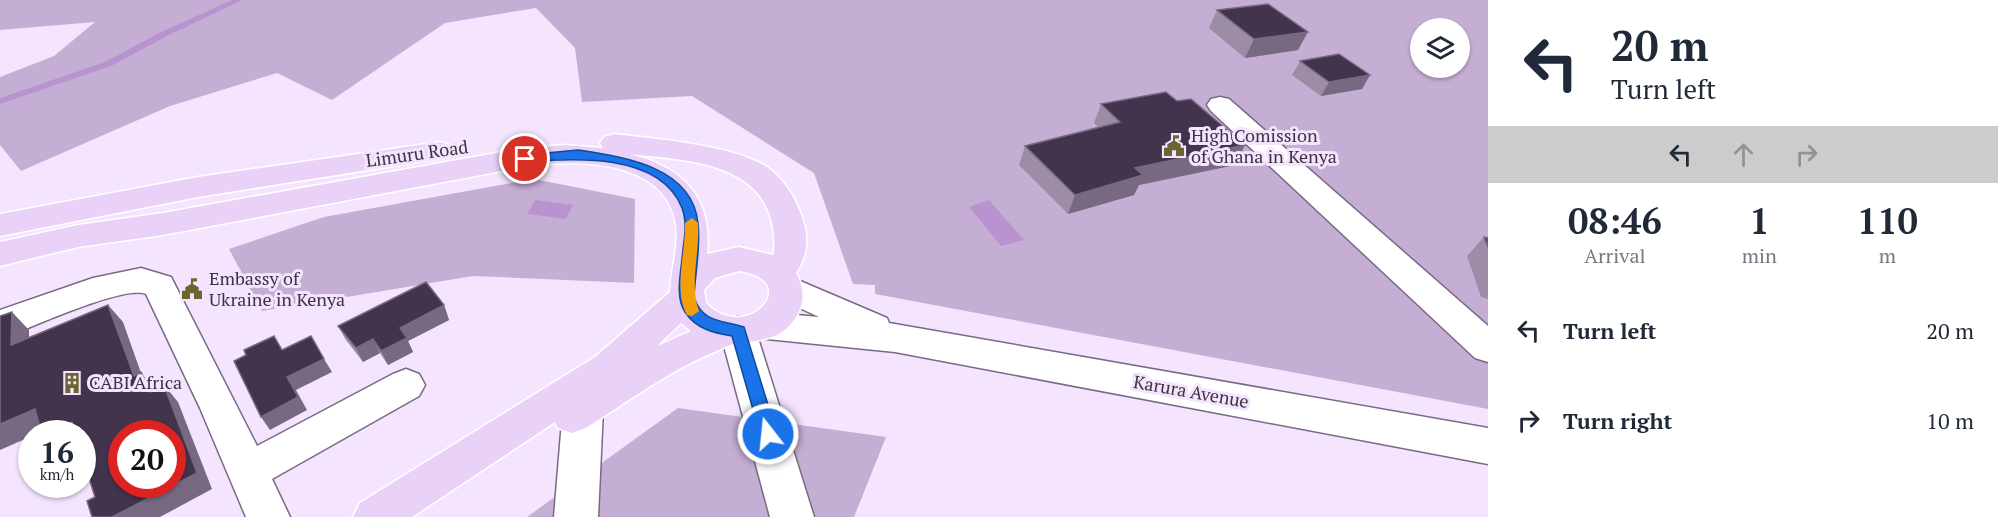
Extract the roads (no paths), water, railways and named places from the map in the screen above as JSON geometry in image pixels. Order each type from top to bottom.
[{"type":"main road","name":"Limuru Road","points":[[0,225],[198,187],[484,144],[530,140],[605,142],[692,154],[755,173],[769,185],[786,215],[792,249],[782,281]]},
{"type":"main road","points":[[0,254],[78,236],[163,224],[460,168],[578,154],[644,166],[673,185],[688,207],[692,224],[688,291],[690,309],[700,320],[743,329]]},
{"type":"main road","points":[[375,517],[608,368],[688,291],[695,274],[721,260],[753,260],[782,281],[783,309],[743,329],[673,354],[412,517]]},
{"type":"street","points":[[1220,105],[1488,348]]},
{"type":"street","points":[[5,322],[111,286],[138,280],[150,281],[159,286],[249,471],[268,517]]},
{"type":"street","name":"Karura Avenue","points":[[782,281],[895,338]]},
{"type":"street","points":[[743,329],[792,517]]},
{"type":"street","name":"Karura Avenue","points":[[743,329],[895,338],[1488,446]]},
{"type":"street","points":[[249,471],[406,385]]},
{"type":"street","points":[[576,517],[583,409]]},
{"type":"waterway","points":[[0,101],[108,64],[164,34],[238,0]]},
{"type":"place","name":"High Comission of Ghana in Kenya","points":[[1174,146]]},
{"type":"place","name":"Embassy of Ukraine in Kenya","points":[[192,289]]},
{"type":"place","name":"CABI Africa","points":[[72,383]]}]
